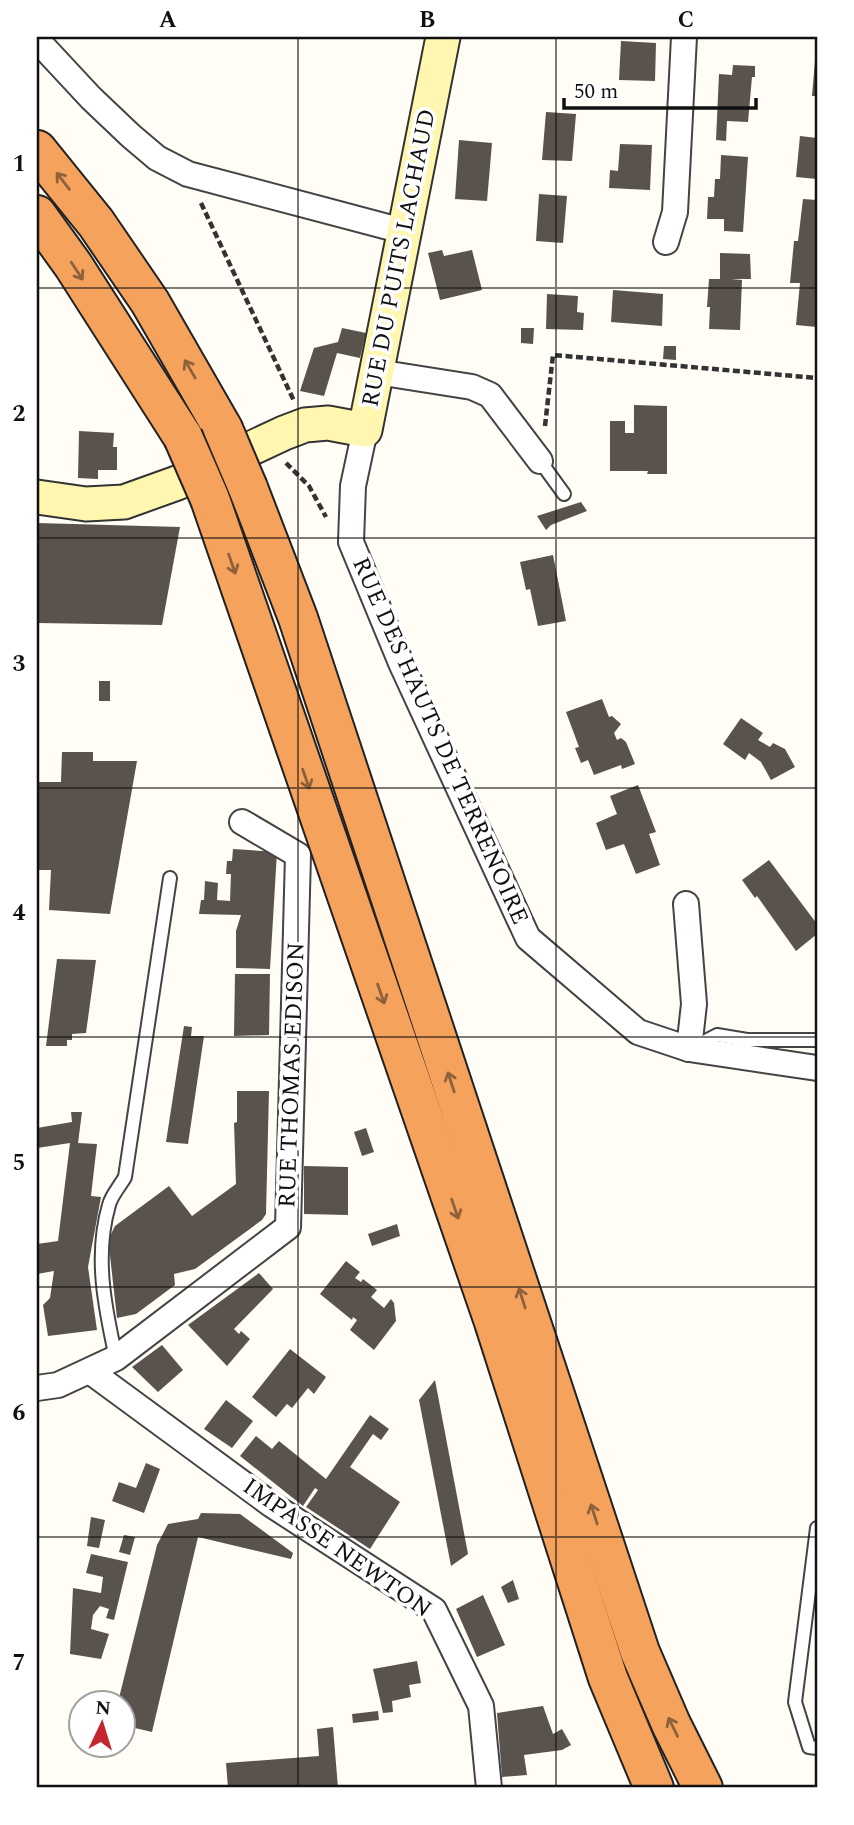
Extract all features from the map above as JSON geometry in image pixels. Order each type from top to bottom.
[{"type":"highway","points":[[37,150],[96,223],[150,302],[223,429],[302,631],[640,1652],[671,1724],[704,1788]]},
{"type":"highway","points":[[37,215],[73,265],[183,437],[210,499],[494,1322],[608,1678],[654,1788]]},
{"type":"street","name":"RUE DU PUITS LACHAUD","points":[[37,497],[86,504],[124,502],[177,483],[305,425],[328,424],[365,430],[443,37]]},
{"type":"street","points":[[666,242],[675,212],[684,37]]},
{"type":"street","points":[[37,40],[91,98],[157,158],[188,174],[403,231]]},
{"type":"street","points":[[377,372],[472,387],[490,395],[540,461]]},
{"type":"street","name":"RUE DES HAUTS DE TERRENOIRE","points":[[365,430],[353,485],[351,542],[401,663],[528,938],[638,1032],[689,1049],[817,1068]]},
{"type":"street","name":"RUE THOMAS EDISON","points":[[37,1388],[58,1385],[116,1358],[288,1227],[298,855],[242,822]]},
{"type":"street","points":[[687,904],[694,1004],[689,1049]]},
{"type":"street","name":"IMPASSE NEWTON","points":[[91,1371],[272,1505],[435,1610],[481,1706],[489,1788]]},
{"type":"lane","points":[[540,461],[564,494]]},
{"type":"lane","points":[[116,1358],[104,1305],[101,1255],[109,1203],[125,1177],[170,878]]},
{"type":"lane","points":[[689,1049],[717,1035],[747,1040],[817,1041]]},
{"type":"lane","points":[[817,1528],[795,1702],[809,1747],[817,1748]]},
{"type":"path","points":[[188,174],[305,425]]},
{"type":"path","points":[[540,461],[554,355],[817,378]]},
{"type":"path","points":[[265,443],[309,486],[330,524],[351,542]]},
{"type":"building","points":[[621,41],[656,43],[655,81],[619,80]]},
{"type":"building","points":[[815,61],[817,96],[812,96]]},
{"type":"building","points":[[733,65],[755,66],[748,122],[727,121],[726,141],[716,140],[719,74],[732,75]]},
{"type":"building","points":[[546,112],[576,114],[572,161],[542,160]]},
{"type":"building","points":[[800,136],[817,138],[817,179],[796,177]]},
{"type":"building","points":[[459,140],[492,143],[487,201],[455,199]]},
{"type":"building","points":[[620,144],[652,145],[650,190],[609,188],[610,170],[618,171]]},
{"type":"building","points":[[721,155],[748,157],[743,232],[724,231],[724,219],[707,219],[708,197],[714,197],[715,179],[720,179]]},
{"type":"building","points":[[539,194],[567,196],[563,243],[536,241]]},
{"type":"building","points":[[803,199],[817,200],[817,327],[796,325],[800,283],[790,283],[794,241],[798,241]]},
{"type":"building","points":[[442,250],[444,256],[472,250],[482,290],[440,300],[428,253]]},
{"type":"building","points":[[720,253],[750,254],[751,279],[731,279],[742,280],[740,330],[709,329],[709,279],[720,279]]},
{"type":"building","points":[[613,290],[663,294],[662,326],[611,322]]},
{"type":"building","points":[[547,294],[578,296],[577,312],[584,313],[583,330],[546,329]]},
{"type":"building","points":[[342,328],[366,333],[360,358],[337,353],[324,396],[300,391],[314,348],[338,342]]},
{"type":"building","points":[[521,328],[534,328],[533,344],[521,343]]},
{"type":"building","points":[[664,346],[676,346],[676,360],[663,359]]},
{"type":"building","points":[[634,405],[667,406],[667,474],[610,471],[610,421],[625,421],[625,433],[634,433]]},
{"type":"building","points":[[79,431],[114,433],[113,447],[117,447],[117,470],[98,470],[98,479],[78,478]]},
{"type":"building","points":[[581,502],[587,511],[551,525],[546,530],[537,516]]},
{"type":"building","points":[[37,523],[180,527],[162,625],[37,623]]},
{"type":"building","points":[[553,555],[566,621],[538,626],[530,589],[526,590],[520,562]]},
{"type":"building","points":[[99,681],[110,681],[110,701],[99,701]]},
{"type":"building","points":[[602,699],[609,717],[612,716],[621,724],[614,733],[617,740],[621,738],[626,742],[635,764],[622,769],[621,765],[594,775],[588,760],[581,763],[575,748],[579,747],[566,712]]},
{"type":"building","points":[[741,718],[763,733],[758,740],[770,747],[773,743],[785,749],[795,767],[771,780],[761,762],[749,753],[745,760],[723,744]]},
{"type":"building","points":[[62,752],[93,752],[93,761],[137,761],[110,914],[49,910],[51,870],[37,870],[37,782],[61,782]]},
{"type":"building","points":[[638,785],[656,832],[649,834],[660,865],[636,874],[624,844],[606,850],[596,823],[617,814],[610,796]]},
{"type":"building","points":[[233,849],[277,852],[270,969],[236,968],[236,931],[241,915],[199,914],[201,900],[204,900],[205,881],[218,883],[217,900],[230,901],[231,874],[226,874],[227,861],[232,861]]},
{"type":"building","points":[[769,860],[817,924],[817,934],[796,951],[757,896],[755,898],[742,880]]},
{"type":"building","points":[[57,959],[96,960],[86,1033],[72,1034],[72,1040],[67,1040],[67,1046],[46,1046]]},
{"type":"building","points":[[235,974],[270,974],[269,1035],[234,1036]]},
{"type":"building","points":[[184,1026],[192,1027],[191,1036],[204,1036],[188,1144],[166,1142]]},
{"type":"building","points":[[237,1091],[269,1091],[266,1214],[262,1220],[195,1269],[174,1274],[175,1285],[136,1314],[117,1318],[107,1246],[115,1226],[169,1186],[192,1216],[236,1184],[234,1123],[237,1122]]},
{"type":"building","points":[[71,1112],[82,1112],[78,1143],[97,1144],[91,1196],[101,1197],[88,1267],[97,1330],[48,1336],[43,1305],[50,1298],[54,1271],[37,1274],[37,1244],[58,1241],[70,1143],[37,1148],[37,1128],[72,1122]]},
{"type":"building","points":[[366,1128],[374,1152],[362,1156],[354,1132]]},
{"type":"building","points":[[304,1166],[348,1167],[348,1215],[304,1214]]},
{"type":"building","points":[[397,1224],[400,1236],[372,1246],[368,1234]]},
{"type":"building","points":[[346,1261],[360,1272],[355,1278],[361,1282],[363,1279],[377,1290],[371,1297],[384,1308],[391,1299],[394,1303],[396,1321],[374,1350],[350,1330],[357,1320],[353,1317],[352,1320],[320,1294]]},
{"type":"building","points":[[259,1273],[273,1289],[234,1329],[250,1339],[227,1366],[188,1325]]},
{"type":"building","points":[[162,1345],[183,1370],[158,1392],[132,1367]]},
{"type":"building","points":[[290,1349],[326,1377],[314,1394],[308,1388],[292,1408],[287,1404],[276,1417],[252,1397]]},
{"type":"building","points":[[435,1380],[468,1554],[451,1566],[419,1400]]},
{"type":"building","points":[[226,1400],[253,1421],[232,1448],[204,1429]]},
{"type":"building","points":[[370,1415],[389,1429],[381,1440],[373,1434],[350,1467],[400,1502],[370,1549],[306,1507],[318,1490],[315,1488],[303,1506],[240,1456],[256,1436],[272,1449],[279,1441],[326,1479]]},
{"type":"building","points":[[146,1463],[160,1469],[144,1513],[112,1501],[119,1482],[136,1488]]},
{"type":"building","points":[[201,1513],[240,1514],[293,1553],[291,1559],[198,1537],[152,1732],[136,1728],[136,1688],[121,1688],[157,1545],[168,1524],[198,1519]]},
{"type":"building","points":[[91,1517],[105,1520],[99,1548],[87,1546]]},
{"type":"building","points":[[124,1535],[135,1537],[130,1555],[119,1552]]},
{"type":"building","points":[[91,1554],[128,1562],[114,1620],[106,1618],[109,1609],[100,1606],[93,1615],[91,1629],[109,1634],[101,1659],[70,1654],[73,1588],[101,1593],[103,1577],[86,1573]]},
{"type":"building","points":[[513,1580],[519,1599],[508,1603],[501,1587]]},
{"type":"building","points":[[483,1595],[505,1645],[477,1657],[456,1609]]},
{"type":"building","points":[[417,1661],[421,1683],[409,1685],[411,1697],[392,1701],[393,1712],[383,1713],[373,1669]]},
{"type":"building","points":[[543,1706],[553,1734],[562,1729],[571,1745],[562,1750],[524,1755],[527,1775],[502,1777],[497,1713]]},
{"type":"building","points":[[378,1711],[379,1720],[353,1723],[352,1714]]},
{"type":"building","points":[[333,1727],[338,1788],[228,1788],[226,1763],[319,1756],[317,1729]]}]
